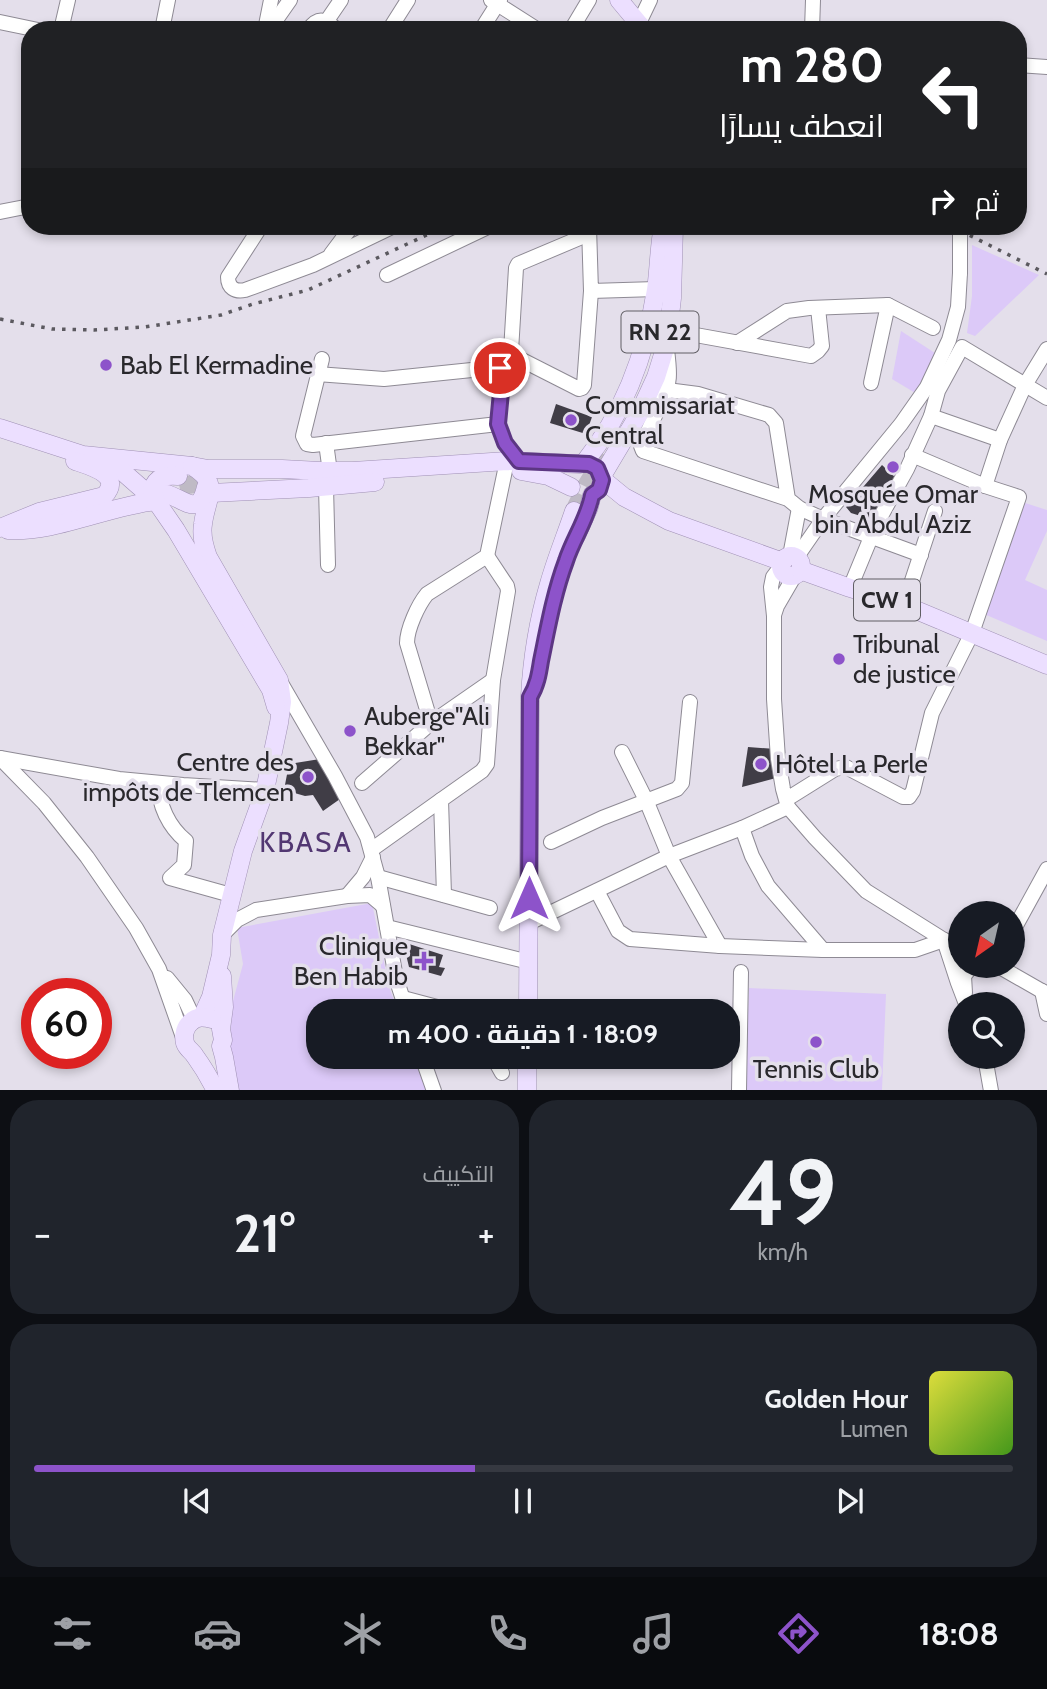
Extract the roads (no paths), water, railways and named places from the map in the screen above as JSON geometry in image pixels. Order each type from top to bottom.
[{"type":"main road","points":[[619,0],[637,21]]},
{"type":"main road","points":[[530,697],[523,666],[533,611],[548,555],[572,489],[569,476],[575,467],[582,464],[610,427],[633,380],[641,357],[656,289],[664,235]]},
{"type":"main road","name":"RN 22","points":[[605,455],[639,394],[656,347],[665,286],[665,235]]},
{"type":"main road","points":[[530,697],[537,683],[556,590],[569,552],[597,486],[639,414],[656,377],[668,336],[674,235]]},
{"type":"main road","points":[[0,430],[83,455],[185,471],[282,468],[325,479]]},
{"type":"main road","points":[[0,430],[34,447],[105,473],[110,481],[104,496],[39,512],[0,529]]},
{"type":"main road","points":[[102,458],[161,498],[185,504],[193,505],[200,501],[211,484]]},
{"type":"main road","points":[[507,464],[548,476],[580,495],[597,486]]},
{"type":"main road","points":[[211,484],[325,479],[507,464],[589,464],[597,468],[597,486]]},
{"type":"main road","points":[[211,484],[198,469],[164,476],[156,482],[152,490],[161,498],[176,530],[271,690],[279,723]]},
{"type":"main road","points":[[189,1047],[200,1056],[212,1054],[221,1037],[224,1007],[222,935],[243,851],[265,790],[282,702],[279,680],[234,604],[204,546],[203,523],[211,484]]},
{"type":"main road","name":"CW 1","points":[[597,486],[669,520],[850,588],[904,605],[1047,665]]},
{"type":"main road","points":[[0,529],[136,495]]},
{"type":"main road","points":[[0,529],[19,531],[48,526],[161,498]]},
{"type":"main road","points":[[528,999],[530,697],[534,654],[550,579],[574,511]]},
{"type":"main road","points":[[216,1090],[189,1047],[186,1028],[198,1018],[211,997],[221,955]]},
{"type":"main road","points":[[198,1018],[214,1020],[221,1037],[230,1090]]},
{"type":"main road","points":[[527,1069],[527,1090]]},
{"type":"street","points":[[63,21],[68,0]]},
{"type":"street","points":[[164,21],[168,0]]},
{"type":"street","points":[[268,21],[271,0]]},
{"type":"street","points":[[274,21],[290,0]]},
{"type":"street","points":[[334,21],[341,0]]},
{"type":"street","points":[[395,21],[408,0]]},
{"type":"street","points":[[576,21],[589,0]]},
{"type":"street","points":[[644,21],[650,0]]},
{"type":"street","points":[[812,21],[813,0]]},
{"type":"street","points":[[486,21],[496,1],[525,21]]},
{"type":"street","points":[[0,22],[21,26]]},
{"type":"street","points":[[1027,66],[1047,67]]},
{"type":"street","points":[[0,212],[21,208]]},
{"type":"street","points":[[255,235],[228,277],[230,287],[234,290],[244,290],[306,268],[375,235]]},
{"type":"street","points":[[328,258],[345,235]]},
{"type":"street","points":[[387,275],[471,235]]},
{"type":"street","points":[[579,235],[519,264],[516,268],[512,351],[516,357],[579,389],[584,385],[591,291],[589,235]]},
{"type":"street","points":[[791,564],[927,387],[949,341],[958,307],[960,235]]},
{"type":"street","points":[[591,291],[656,289]]},
{"type":"street","points":[[737,343],[787,311],[818,308],[888,305],[933,328]]},
{"type":"street","points":[[872,383],[888,305]]},
{"type":"street","points":[[818,308],[822,346],[811,356],[737,343],[668,336],[667,390],[641,446],[643,451],[793,503],[823,519],[920,555]]},
{"type":"street","points":[[850,588],[876,525],[907,469],[931,416],[938,391],[962,347],[1047,398]]},
{"type":"street","points":[[985,486],[1000,440],[1025,385],[1047,349]]},
{"type":"street","points":[[323,359],[317,374],[303,439],[307,444],[498,424]]},
{"type":"street","points":[[317,374],[384,379],[499,367],[503,371],[498,424],[505,443],[507,464],[487,556],[426,594],[407,636],[431,723]]},
{"type":"street","points":[[639,414],[654,405],[667,390]]},
{"type":"street","points":[[667,390],[698,394],[769,415],[776,423],[793,503],[791,564],[774,616],[774,699],[783,789],[788,803],[815,838],[866,891],[948,942]]},
{"type":"street","points":[[931,416],[1000,440]]},
{"type":"street","points":[[326,443],[328,565]]},
{"type":"street","points":[[529,923],[669,856],[741,828],[788,803],[835,769],[846,766],[903,797],[909,797],[913,791],[932,713],[972,633],[1019,497],[985,486],[912,455]]},
{"type":"street","points":[[904,605],[936,511]]},
{"type":"street","points":[[348,895],[362,877],[372,854],[482,771],[487,764],[494,680],[508,591],[487,556]]},
{"type":"street","points":[[279,680],[367,836],[378,877],[396,978],[403,999]]},
{"type":"street","points":[[362,783],[431,723],[494,680]]},
{"type":"street","points":[[551,842],[602,818],[677,789],[682,783],[690,702]]},
{"type":"street","points":[[622,752],[646,800],[669,856],[720,946]]},
{"type":"street","points":[[0,758],[119,779],[265,790]]},
{"type":"street","points":[[0,758],[44,803],[136,928],[159,969],[189,1047]]},
{"type":"street","points":[[159,783],[159,795],[165,812],[175,832],[186,841],[184,866],[170,878],[231,895]]},
{"type":"street","points":[[441,800],[444,895]]},
{"type":"street","points":[[741,828],[768,886],[823,950]]},
{"type":"street","points":[[1026,907],[1047,869]]},
{"type":"street","points":[[378,877],[490,908]]},
{"type":"street","points":[[597,891],[618,931],[629,939],[823,950],[915,950],[944,940]]},
{"type":"street","points":[[222,935],[237,920],[256,910],[348,895],[370,895],[383,906]]},
{"type":"street","points":[[387,927],[529,962]]},
{"type":"street","points":[[944,940],[961,992]]},
{"type":"street","points":[[159,969],[198,1018]]},
{"type":"street","points":[[738,1090],[741,972]]},
{"type":"street","points":[[1019,978],[1045,993],[1047,1014]]},
{"type":"street","points":[[426,1069],[434,1090]]},
{"type":"street","points":[[500,1069],[502,1073]]},
{"type":"street","points":[[987,1069],[991,1088],[1005,1090]]},
{"type":"tunnel","points":[[574,511],[605,455]]},
{"type":"tunnel","points":[[153,492],[214,480]]},
{"type":"railway","points":[[0,319],[52,329],[94,330],[145,327],[221,315],[308,290],[427,235]]},
{"type":"railway","points":[[969,235],[1047,274]]},
{"type":"place","name":"Bab El Kermadine","points":[[106,365]]},
{"type":"place","name":"Commissariat Central","points":[[571,420]]},
{"type":"place","name":"Mosquée Omar bin Abdul Aziz","points":[[893,467]]},
{"type":"place","name":"Tribunal de justice","points":[[839,659]]},
{"type":"place","name":"Auberge\"Ali Bekkar\"","points":[[350,731]]},
{"type":"place","name":"Hôtel La Perle","points":[[761,764]]},
{"type":"place","name":"Centre des impôts de Tlemcen","points":[[308,777]]},
{"type":"place","name":"Clinique Ben Habib","points":[[424,961]]},
{"type":"place","name":"Tennis Club","points":[[816,1042]]},
{"type":"district","name":"KBASA","points":[[306,842]]}]
